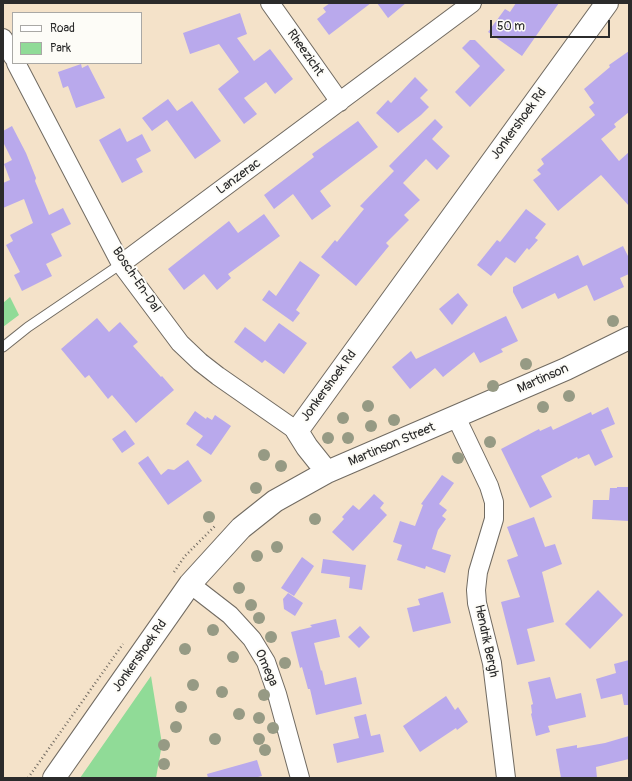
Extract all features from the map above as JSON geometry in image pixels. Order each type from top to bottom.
[{"type":"street","name":"Rheezicht","points":[[270,3],[340,102]]},
{"type":"street","name":"Lanzerac","points":[[121,264],[472,3]]},
{"type":"street","name":"Jonkershoek Rd","points":[[54,778],[190,584],[240,528],[275,501],[327,472],[307,447],[297,431],[603,5]]},
{"type":"street","points":[[3,38],[12,55]]},
{"type":"street","name":"Bosch-En-Dal","points":[[17,64],[121,264],[180,343],[200,362],[218,376],[297,431]]},
{"type":"street","name":"Martinson","points":[[456,417],[566,369],[629,338]]},
{"type":"street","name":"Martinson Street","points":[[327,472],[456,417]]},
{"type":"street","name":"Hendrik Bergh","points":[[456,417],[489,486],[494,502],[494,519],[478,572],[477,603],[492,663],[506,778]]},
{"type":"street","name":"Omega","points":[[190,584],[230,615],[252,639],[266,662],[277,694],[300,778]]},
{"type":"lane","name":"Lanzerac","points":[[3,347],[121,264]]},
{"type":"green space","points":[[10,297],[19,315],[3,327],[3,303]]},
{"type":"green space","points":[[151,676],[162,744],[156,778],[80,778]]},
{"type":"building","points":[[330,3],[371,3],[329,35],[317,19],[326,12],[323,8]]},
{"type":"building","points":[[377,3],[406,3],[388,18]]},
{"type":"building","points":[[516,3],[559,3],[522,56],[488,32],[505,9],[510,12]]},
{"type":"building","points":[[240,13],[247,34],[237,38],[254,61],[270,49],[293,79],[275,94],[266,82],[244,98],[257,114],[244,124],[218,89],[239,72],[219,44],[190,54],[183,33]]},
{"type":"building","points":[[470,40],[475,40],[505,70],[470,107],[455,92],[480,66],[462,48]]},
{"type":"building","points":[[629,51],[629,112],[614,124],[616,127],[601,139],[619,161],[629,152],[629,206],[601,175],[558,211],[533,180],[541,174],[537,170],[544,164],[541,159],[595,115],[589,107],[594,103],[584,89],[610,67],[609,65]]},
{"type":"building","points":[[81,64],[82,68],[88,65],[105,98],[76,108],[68,86],[63,88],[58,72]]},
{"type":"building","points":[[415,77],[428,90],[420,98],[429,107],[398,133],[376,113],[388,100],[391,103]]},
{"type":"building","points":[[168,99],[177,111],[192,101],[221,141],[195,159],[167,120],[152,131],[142,118]]},
{"type":"building","points":[[435,119],[443,127],[432,139],[450,156],[437,170],[426,159],[403,183],[420,200],[404,215],[409,220],[386,243],[389,246],[356,286],[321,257],[335,240],[337,242],[364,209],[360,206],[394,171],[389,166]]},
{"type":"building","points":[[358,121],[378,147],[320,191],[331,206],[312,220],[293,194],[274,209],[264,195],[314,157],[312,154]]},
{"type":"building","points":[[12,126],[26,153],[36,178],[35,181],[49,215],[63,208],[71,224],[51,234],[62,256],[46,264],[52,276],[22,291],[14,275],[20,272],[6,245],[13,241],[10,235],[33,223],[24,199],[3,208],[3,183],[10,180],[4,164],[12,160],[3,142],[3,131]]},
{"type":"building","points":[[120,128],[127,142],[142,134],[151,151],[136,159],[143,172],[122,183],[99,140]]},
{"type":"building","points":[[526,209],[546,224],[535,238],[538,240],[529,250],[527,248],[515,263],[506,257],[491,276],[477,265],[497,240],[500,242]]},
{"type":"building","points":[[264,214],[280,236],[228,274],[231,278],[217,290],[204,274],[184,290],[168,269],[229,221],[238,233]]},
{"type":"building","points":[[623,246],[629,258],[629,274],[620,278],[624,287],[594,301],[587,285],[558,299],[555,293],[522,309],[513,292],[513,287],[578,255],[583,266]]},
{"type":"building","points":[[300,261],[320,275],[296,310],[300,313],[293,322],[262,300],[269,290],[276,296]]},
{"type":"building","points":[[458,293],[468,305],[452,325],[439,309]]},
{"type":"building","points":[[506,316],[518,341],[501,349],[503,352],[480,363],[474,352],[443,377],[435,368],[410,389],[392,367],[411,351],[416,359]]},
{"type":"building","points":[[97,318],[109,332],[120,322],[138,342],[133,346],[174,390],[136,423],[112,395],[108,399],[89,375],[85,378],[61,349]]},
{"type":"building","points":[[279,323],[307,343],[284,374],[265,360],[262,363],[234,342],[245,327],[265,342]]},
{"type":"building","points":[[608,407],[615,424],[601,430],[613,457],[595,466],[589,454],[578,459],[577,457],[541,476],[552,497],[530,508],[501,449],[539,429],[540,431],[551,426],[553,430],[591,412],[592,415]]},
{"type":"building","points":[[195,411],[206,419],[207,417],[212,420],[215,415],[231,426],[211,455],[196,445],[203,436],[186,424]]},
{"type":"building","points":[[125,430],[135,444],[122,453],[112,439]]},
{"type":"building","points":[[148,456],[161,475],[168,469],[174,470],[188,460],[202,481],[168,505],[138,463]]},
{"type":"building","points":[[442,475],[454,483],[439,504],[447,510],[442,516],[446,519],[438,530],[432,549],[451,555],[445,573],[426,566],[425,569],[397,560],[402,545],[393,542],[400,521],[415,526],[423,505],[421,504]]},
{"type":"building","points":[[629,487],[629,521],[592,519],[593,500],[609,500],[610,488]]},
{"type":"building","points":[[374,494],[384,503],[380,508],[387,515],[353,551],[332,532],[344,519],[342,517],[353,505],[359,510]]},
{"type":"building","points":[[534,517],[545,547],[555,544],[562,564],[542,572],[554,622],[527,629],[535,661],[517,665],[501,602],[520,597],[507,560],[518,556],[507,527]]},
{"type":"building","points":[[302,557],[314,566],[294,596],[281,588]]},
{"type":"building","points":[[323,559],[366,565],[362,590],[349,588],[350,577],[321,573]]},
{"type":"building","points":[[598,590],[623,615],[590,649],[565,624]]},
{"type":"building","points":[[443,592],[451,623],[413,632],[407,608],[420,605],[418,599]]},
{"type":"building","points":[[288,593],[303,603],[295,616],[284,609],[283,599]]},
{"type":"building","points":[[336,619],[340,637],[314,643],[325,685],[356,677],[362,704],[316,715],[310,689],[308,689],[302,667],[300,668],[291,632],[312,627],[310,625]]},
{"type":"building","points":[[360,626],[370,637],[359,648],[348,637]]},
{"type":"building","points":[[629,660],[629,705],[624,705],[622,694],[601,699],[596,679],[616,673],[614,664]]},
{"type":"building","points":[[550,677],[556,699],[581,693],[586,717],[548,726],[550,732],[536,736],[531,714],[531,705],[533,704],[528,682]]},
{"type":"building","points":[[446,696],[455,710],[458,707],[468,722],[457,730],[456,728],[420,752],[403,726]]},
{"type":"building","points":[[366,714],[371,736],[380,734],[384,752],[337,763],[333,744],[359,738],[354,717]]},
{"type":"building","points":[[629,736],[629,759],[596,767],[597,778],[561,778],[556,749],[577,745],[577,748],[605,743]]},
{"type":"building","points":[[257,760],[262,776],[254,778],[208,778],[207,774]]}]
